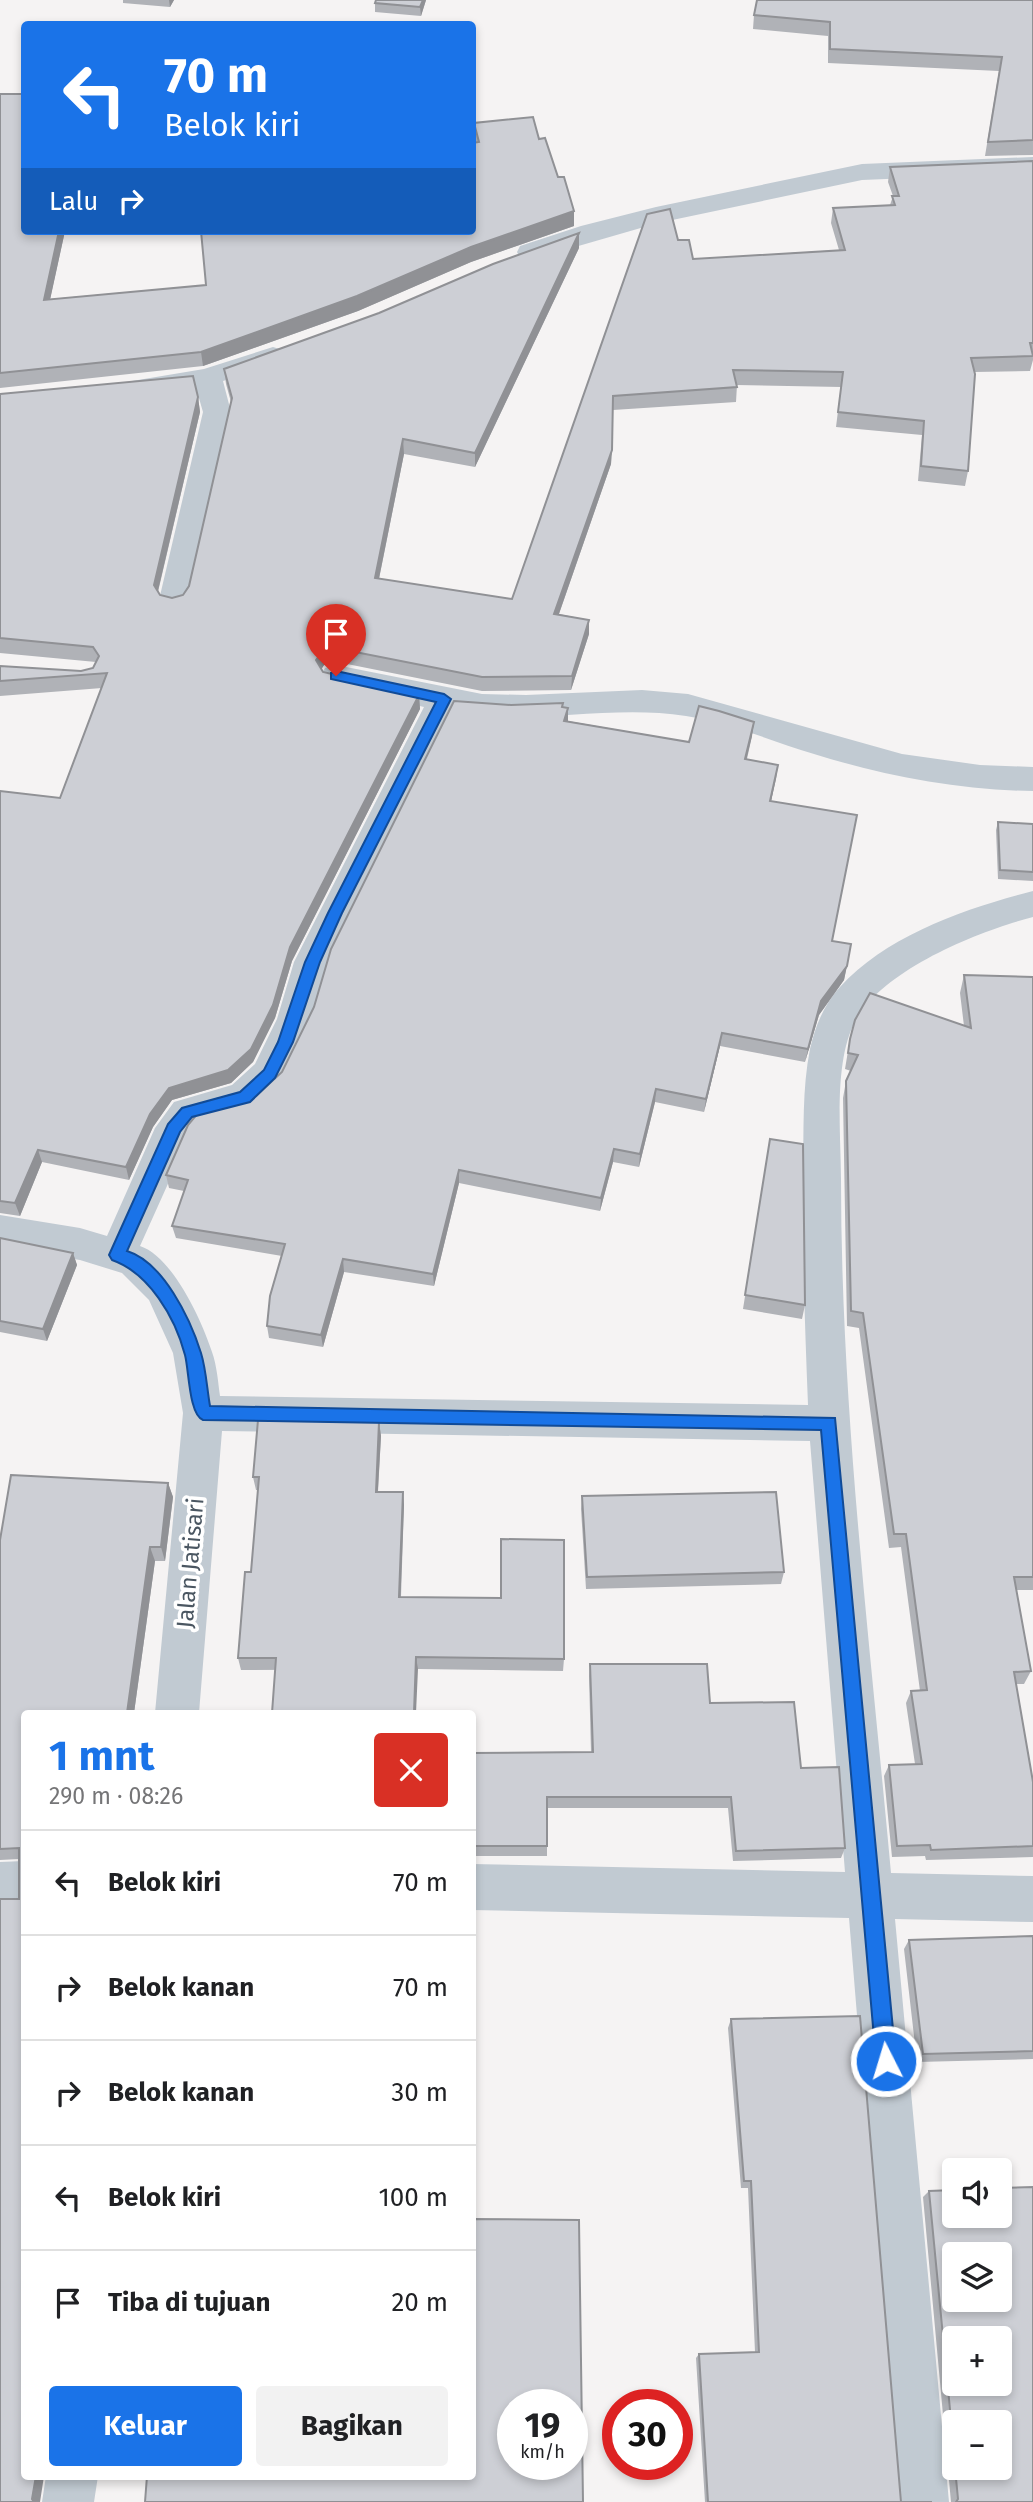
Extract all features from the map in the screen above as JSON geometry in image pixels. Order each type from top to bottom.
[{"type":"street","points":[[504,262],[590,232],[656,215],[862,172],[1033,165]]},
{"type":"street","points":[[122,388],[208,377],[292,348]]},
{"type":"street","points":[[174,600],[217,412],[208,377]]},
{"type":"street","points":[[336,676],[444,699],[500,707],[648,702],[684,704],[723,711],[827,746],[901,767],[997,779],[1033,779]]},
{"type":"street","points":[[117,1255],[174,1128],[187,1112],[244,1097],[270,1074],[286,1042],[312,962],[444,699]]},
{"type":"street","points":[[923,2502],[873,1895],[829,1423],[821,1266],[822,1111],[825,1076],[839,1016],[852,997],[944,934],[988,916],[1033,904]]},
{"type":"street","name":"Jalan Jatisari","points":[[0,1231],[80,1244],[135,1260],[163,1289],[193,1353],[203,1413],[177,1710]]},
{"type":"street","points":[[203,1413],[829,1423]]},
{"type":"street","points":[[0,1885],[21,1884]]},
{"type":"street","points":[[476,1888],[1033,1899]]},
{"type":"street","points":[[68,2502],[71,2480]]},
{"type":"building","points":[[376,0],[423,0],[420,7],[375,3]]},
{"type":"building","points":[[757,0],[1033,0],[1033,140],[988,142],[1002,57],[830,49],[830,22],[754,15]]},
{"type":"building","points":[[0,94],[21,94],[21,235],[58,235],[44,300],[206,285],[201,235],[476,235],[476,142],[479,142],[476,123],[533,117],[539,139],[545,138],[558,177],[564,177],[574,211],[471,247],[357,296],[201,352],[0,373]]},
{"type":"building","points":[[1033,161],[1033,343],[1030,343],[1033,356],[971,358],[975,374],[968,471],[921,466],[924,421],[838,412],[843,372],[733,370],[737,387],[613,396],[612,450],[554,614],[589,620],[572,676],[482,677],[335,648],[323,651],[316,660],[323,672],[419,695],[290,947],[273,1005],[251,1049],[228,1070],[169,1088],[150,1114],[126,1167],[38,1150],[15,1203],[0,1201],[0,791],[60,798],[107,673],[0,681],[0,666],[81,671],[93,668],[99,656],[93,647],[0,638],[0,394],[193,376],[198,397],[154,585],[160,595],[172,598],[183,595],[189,586],[232,398],[224,369],[379,313],[493,264],[579,233],[475,453],[403,439],[375,578],[512,599],[647,214],[670,209],[678,240],[689,240],[693,259],[845,250],[833,208],[895,205],[892,196],[899,196],[890,167]]},
{"type":"building","points":[[454,701],[511,705],[563,703],[562,707],[568,708],[564,721],[689,742],[699,706],[754,722],[745,759],[778,765],[770,801],[857,815],[832,941],[851,944],[847,966],[821,1001],[808,1049],[722,1033],[706,1099],[656,1089],[640,1154],[614,1149],[601,1198],[459,1170],[433,1274],[343,1259],[321,1335],[267,1326],[270,1296],[285,1244],[172,1226],[188,1180],[166,1175],[188,1125],[198,1113],[256,1096],[282,1072],[314,1007],[331,949]]},
{"type":"building","points":[[998,822],[1033,824],[1033,872],[1000,870]]},
{"type":"building","points":[[964,975],[1033,977],[1033,1577],[1014,1577],[1031,1671],[1014,1672],[1033,1782],[1033,1846],[931,1850],[930,1845],[897,1846],[889,1765],[922,1764],[911,1691],[927,1690],[906,1534],[894,1534],[863,1313],[851,1311],[846,1081],[858,1055],[848,1053],[855,1020],[870,993],[971,1028]]},
{"type":"building","points":[[770,1139],[803,1144],[805,1305],[745,1295]]},
{"type":"building","points":[[0,1238],[73,1253],[43,1329],[0,1321]]},
{"type":"building","points":[[258,1420],[379,1422],[376,1492],[403,1492],[399,1597],[501,1598],[501,1539],[564,1540],[564,1659],[416,1657],[414,1710],[272,1710],[276,1658],[238,1658],[245,1572],[251,1572],[259,1477],[253,1477]]},
{"type":"building","points":[[11,1475],[168,1483],[161,1547],[150,1547],[127,1710],[21,1710],[21,2480],[35,2480],[32,2499],[34,2502],[0,2502],[0,1899],[19,1899],[19,1848],[0,1849],[0,1540]]},
{"type":"building","points":[[776,1492],[784,1572],[587,1577],[582,1496]]},
{"type":"building","points":[[590,1664],[707,1664],[710,1703],[794,1702],[801,1768],[839,1767],[845,1848],[736,1851],[731,1797],[547,1797],[547,1846],[476,1846],[476,1753],[593,1752]]},
{"type":"building","points":[[1033,1936],[1033,2051],[923,2054],[909,1940]]},
{"type":"building","points":[[860,2016],[901,2502],[708,2502],[699,2354],[759,2352],[751,2181],[744,2181],[731,2019]]},
{"type":"building","points":[[1033,2187],[1033,2502],[956,2502],[956,2480],[1012,2480],[1012,2410],[950,2410],[949,2396],[1012,2396],[1012,2326],[942,2326],[929,2191],[942,2190],[942,2228],[1012,2228],[1012,2188]]},
{"type":"building","points":[[476,2219],[579,2220],[581,2389],[497,2389],[497,2480],[583,2480],[583,2502],[145,2502],[147,2480],[476,2480]]},
{"type":"route","points":[[336,676],[444,699],[312,962],[295,1019],[270,1074],[244,1097],[187,1112],[174,1128],[117,1255],[135,1260],[163,1289],[193,1353],[203,1413],[829,1423],[886,2061]]}]
